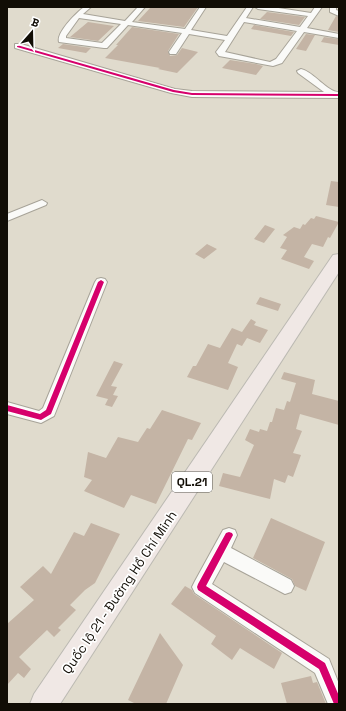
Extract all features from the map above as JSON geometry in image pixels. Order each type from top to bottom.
[{"type":"highway","name":"Quốc lộ 21 - Đường Hồ Chí Minh","points":[[44,704],[339,259]]},
{"type":"street","points":[[88,7],[62,36],[62,40],[104,46],[142,7]]},
{"type":"street","points":[[173,52],[203,7]]},
{"type":"street","points":[[250,7],[220,52],[222,54],[270,64],[279,61],[319,7]]},
{"type":"street","points":[[258,7],[313,15]]},
{"type":"street","points":[[333,7],[332,11],[339,14]]},
{"type":"street","points":[[79,16],[229,38]]},
{"type":"street","points":[[241,19],[339,36]]},
{"type":"street","points":[[18,46],[188,93],[202,95],[335,95]]},
{"type":"street","points":[[302,71],[335,95]]},
{"type":"street","points":[[7,218],[42,203]]},
{"type":"street","points":[[7,408],[41,417],[49,412],[101,282]]},
{"type":"street","points":[[229,535],[201,587],[322,666],[338,704]]},
{"type":"street","points":[[220,551],[284,586]]},
{"type":"building","points":[[151,7],[198,7],[184,27],[138,21]]},
{"type":"building","points":[[267,12],[305,17],[299,25],[260,19]]},
{"type":"building","points":[[336,16],[339,17],[339,32],[328,30]]},
{"type":"building","points":[[88,22],[114,26],[98,41],[70,37]]},
{"type":"building","points":[[254,25],[294,32],[291,36],[251,29]]},
{"type":"building","points":[[132,27],[179,34],[168,51],[170,56],[177,55],[182,48],[198,52],[177,73],[158,69],[160,68],[105,58],[118,45],[116,45]]},
{"type":"building","points":[[306,34],[315,35],[306,51],[296,49]]},
{"type":"building","points":[[324,37],[339,39],[339,45],[321,42]]},
{"type":"building","points":[[63,44],[91,48],[86,53],[58,48]]},
{"type":"building","points":[[230,60],[263,66],[256,75],[222,68]]},
{"type":"building","points":[[331,181],[339,182],[339,207],[326,205]]},
{"type":"building","points":[[316,216],[339,222],[323,247],[312,244],[304,257],[314,261],[309,269],[281,259],[287,250],[280,248],[287,237],[283,235],[294,227],[300,229],[303,224],[305,225],[311,218],[314,219]]},
{"type":"building","points":[[265,225],[275,229],[264,243],[254,239]]},
{"type":"building","points":[[207,244],[217,249],[204,259],[195,254]]},
{"type":"building","points":[[260,297],[281,304],[278,311],[256,304]]},
{"type":"building","points":[[251,319],[256,322],[254,325],[268,330],[260,343],[247,338],[242,346],[237,344],[228,363],[238,367],[228,390],[187,377],[193,366],[196,366],[208,344],[220,348],[232,328],[242,332]]},
{"type":"building","points":[[114,361],[123,364],[111,386],[117,387],[113,395],[118,396],[112,407],[105,405],[108,399],[96,396]]},
{"type":"building","points":[[284,372],[315,380],[312,394],[339,401],[339,425],[300,414],[296,429],[302,431],[293,453],[301,455],[293,477],[288,475],[285,483],[274,479],[270,499],[219,486],[223,473],[240,477],[254,445],[245,440],[250,429],[259,432],[260,429],[267,431],[270,422],[272,422],[276,408],[284,410],[287,401],[290,402],[296,383],[281,379]]},
{"type":"building","points":[[162,410],[201,423],[192,440],[188,439],[156,504],[131,495],[124,508],[84,491],[92,480],[84,477],[88,452],[106,458],[118,437],[138,442],[147,428],[150,429]]},
{"type":"building","points":[[271,518],[325,542],[306,591],[295,586],[292,579],[253,558]]},
{"type":"building","points":[[91,523],[120,534],[95,583],[85,590],[70,605],[76,610],[58,628],[61,630],[54,637],[47,630],[19,657],[31,669],[24,678],[18,673],[7,685],[7,624],[34,600],[20,587],[43,566],[51,574],[74,532],[84,536]]},
{"type":"building","points":[[185,586],[192,590],[194,594],[282,653],[274,669],[240,648],[232,660],[211,644],[216,636],[171,604]]},
{"type":"building","points":[[160,633],[183,665],[166,704],[136,704],[128,700]]},
{"type":"building","points":[[311,676],[313,683],[317,682],[326,704],[287,704],[281,683]]},
{"type":"cycle path","points":[[18,46],[174,91],[192,94],[339,95]]},
{"type":"cycle path","points":[[7,408],[41,417],[49,412],[101,282]]},
{"type":"cycle path","points":[[229,535],[201,587],[322,666],[338,704]]}]
